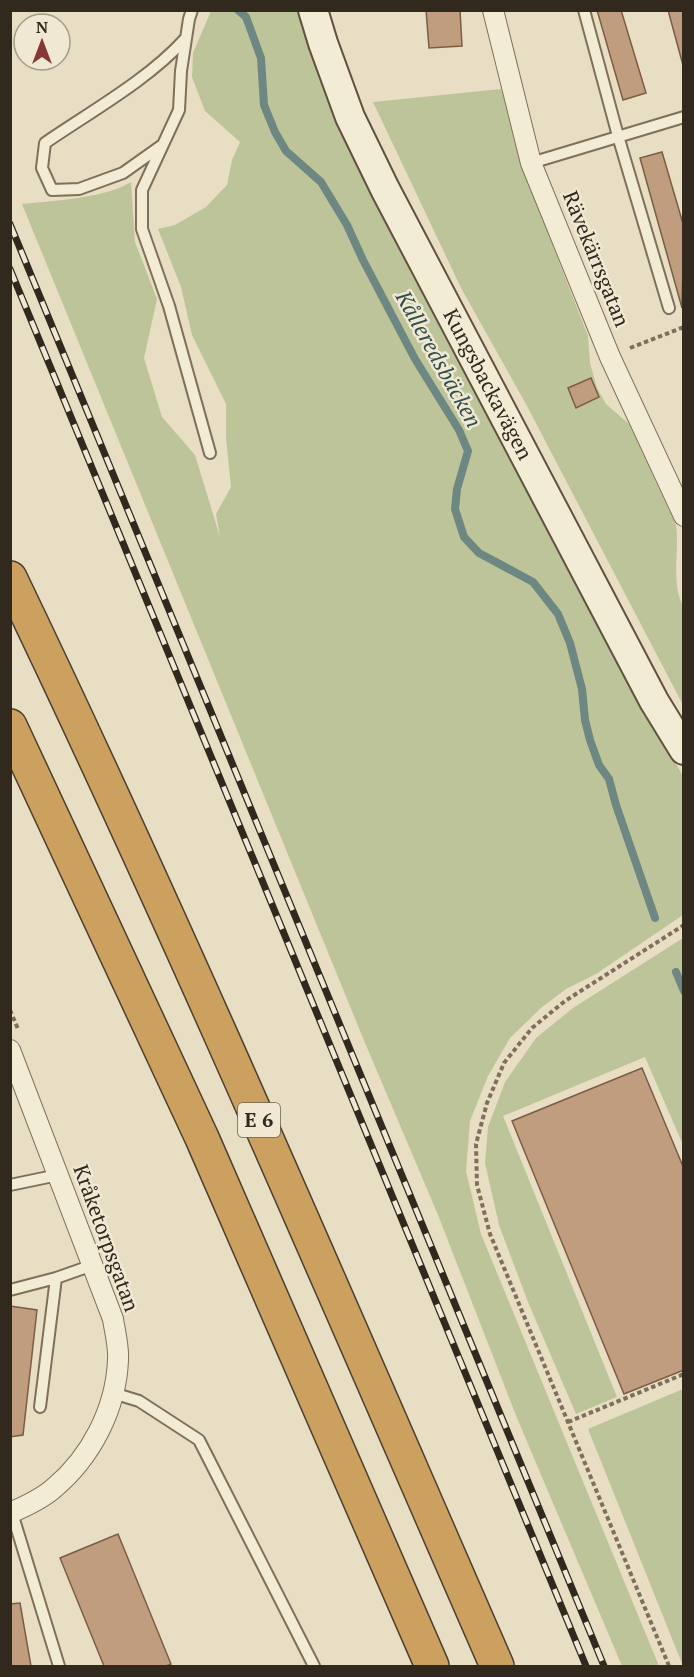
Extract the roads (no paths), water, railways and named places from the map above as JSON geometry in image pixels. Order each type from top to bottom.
[{"type":"highway","name":"E 6","points":[[10,578],[73,708],[256,1115],[497,1666]]},
{"type":"highway","points":[[10,726],[202,1138],[432,1666]]},
{"type":"street","name":"Kungsbackavägen","points":[[313,10],[350,117],[385,189],[654,701],[684,750]]},
{"type":"street","name":"Rävekärrsgatan","points":[[493,10],[531,163],[610,357],[684,516]]},
{"type":"street","name":"Kråketorpsgatan","points":[[10,1050],[113,1319],[118,1359],[113,1393],[103,1424],[86,1455],[53,1489],[11,1513]]},
{"type":"lane","points":[[584,10],[618,136],[669,308]]},
{"type":"lane","points":[[190,15],[179,110],[142,190],[142,229],[169,306],[210,453]]},
{"type":"lane","points":[[162,146],[123,173],[79,189],[52,189],[42,168],[45,143],[145,75],[186,39]]},
{"type":"lane","points":[[531,163],[684,117]]},
{"type":"lane","points":[[10,1185],[58,1175]]},
{"type":"lane","points":[[10,1290],[56,1278],[93,1264]]},
{"type":"lane","points":[[40,1407],[56,1278]]},
{"type":"lane","points":[[113,1393],[139,1401],[199,1440],[314,1666]]},
{"type":"lane","points":[[11,1513],[58,1666]]},
{"type":"waterway","name":"Kålleredsbäcken","points":[[238,10],[246,17],[261,58],[264,105],[275,132],[286,151],[321,182],[347,225],[415,359],[459,430],[468,451],[457,489],[455,509],[464,537],[479,553],[533,582],[558,614],[570,643],[582,689],[585,720],[590,740],[599,765],[609,779],[655,918]]},
{"type":"waterway","name":"Kålleredsbäcken","points":[[676,972],[684,991]]},
{"type":"railway","points":[[10,224],[604,1666]]},
{"type":"railway","points":[[10,269],[586,1666]]}]
